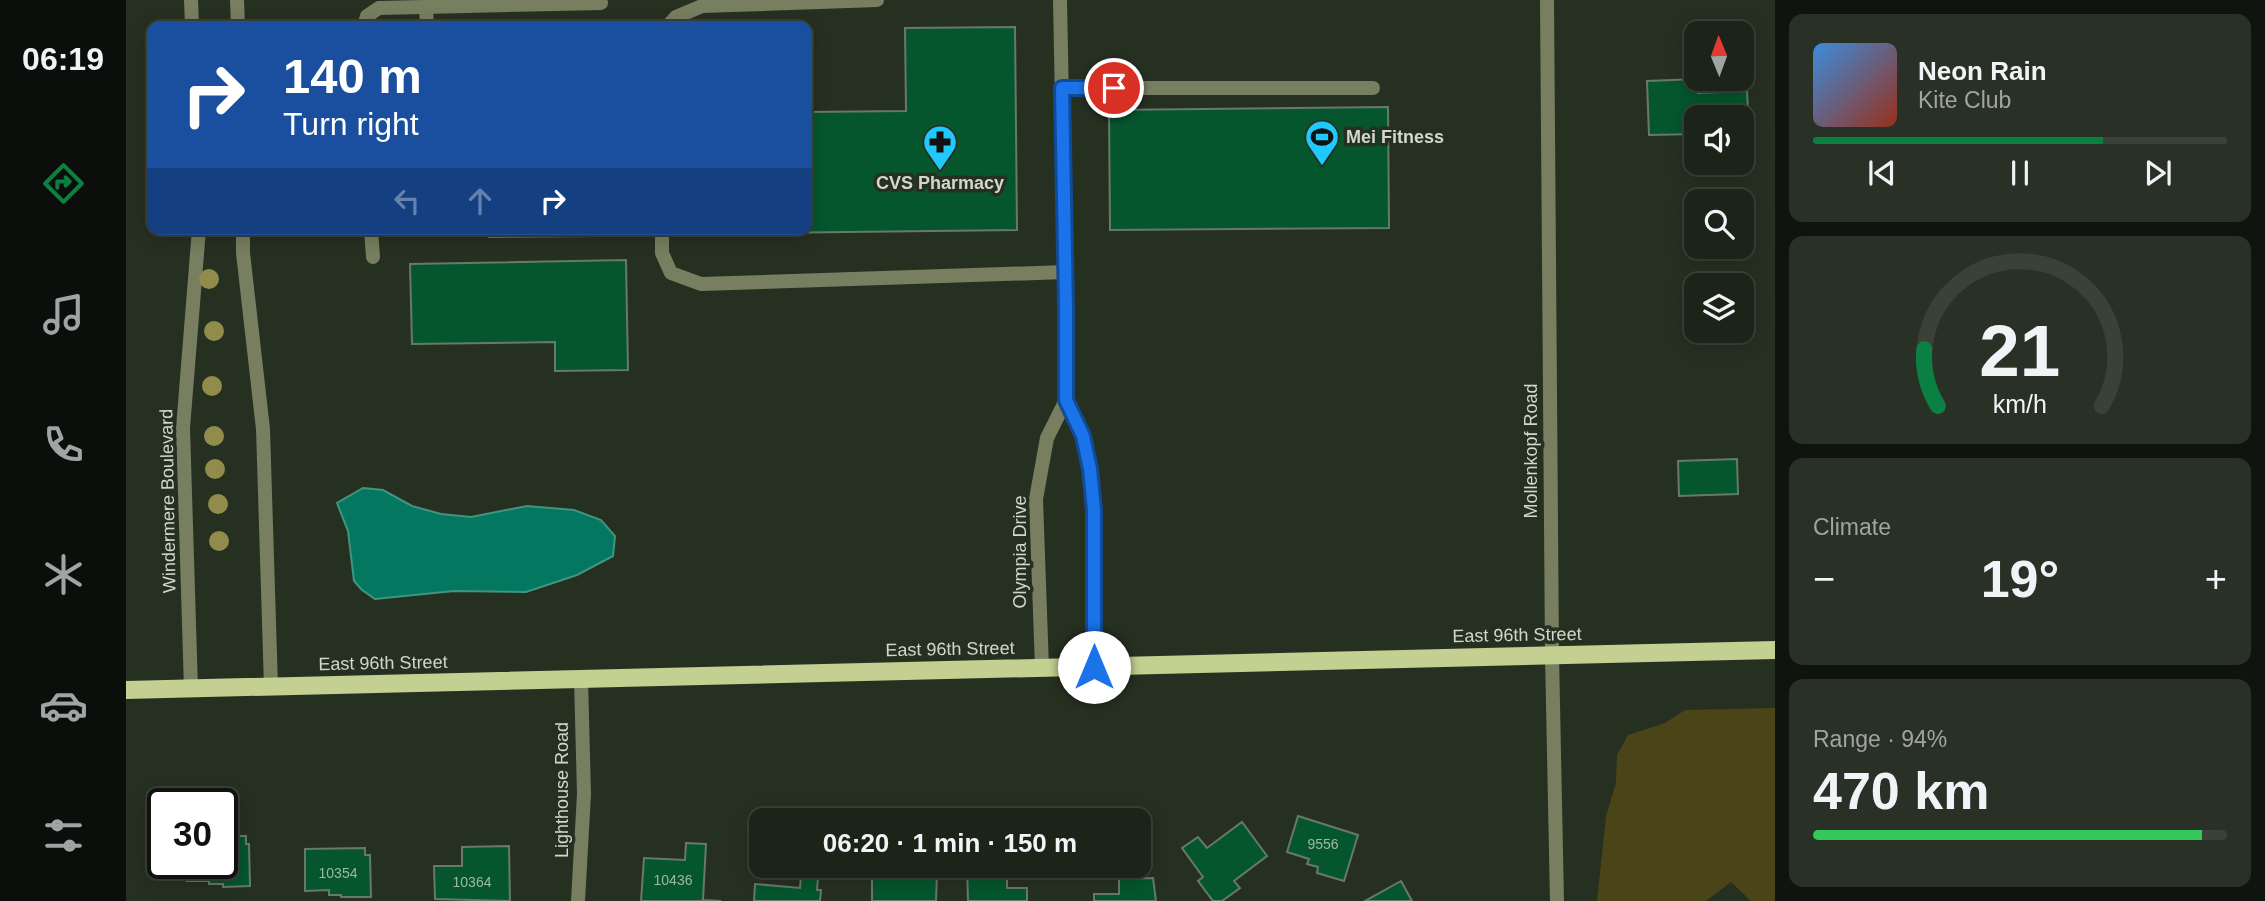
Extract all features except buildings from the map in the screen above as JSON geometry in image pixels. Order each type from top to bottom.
[{"type":"main road","name":"East 96th Street","points":[[126,690],[1775,650]]},
{"type":"street","points":[[191,0],[192,21]]},
{"type":"street","points":[[237,0],[238,21]]},
{"type":"street","points":[[672,21],[702,6],[877,0]]},
{"type":"street","name":"Olympia Drive","points":[[1060,0],[1066,400],[1083,436],[1090,469],[1094,510],[1094,667]]},
{"type":"street","name":"Mollenkopf Road","points":[[1547,0],[1552,655],[1557,901]]},
{"type":"street","points":[[366,21],[367,16],[379,8],[601,3]]},
{"type":"street","points":[[426,7],[427,21]]},
{"type":"street","points":[[1062,88],[1373,88]]},
{"type":"street","name":"Windermere Boulevard","points":[[191,689],[183,428],[199,235]]},
{"type":"street","points":[[243,235],[264,429],[271,687]]},
{"type":"street","points":[[371,235],[373,257]]},
{"type":"street","points":[[662,235],[662,253],[671,273],[701,284],[1066,272]]},
{"type":"street","name":"Olympia Drive","points":[[1042,668],[1036,499],[1047,438],[1066,400]]},
{"type":"street","name":"Lighthouse Road","points":[[578,901],[584,794],[581,679]]},
{"type":"shaded area","points":[[1775,708],[1775,901],[1751,901],[1731,882],[1706,901],[1597,901],[1606,816],[1616,783],[1617,755],[1628,735],[1665,723],[1685,710]]},
{"type":"water","points":[[363,488],[383,490],[412,506],[441,514],[471,517],[527,506],[574,510],[601,520],[615,536],[613,556],[577,575],[526,592],[454,591],[375,599],[354,581],[348,531],[337,503]]},
{"type":"place","name":"Mei Fitness","points":[[1322,167]]},
{"type":"place","name":"CVS Pharmacy","points":[[940,172]]},
{"type":"route","points":[[1094,667],[1094,510],[1090,469],[1083,436],[1066,400],[1062,88],[1114,88]]}]
